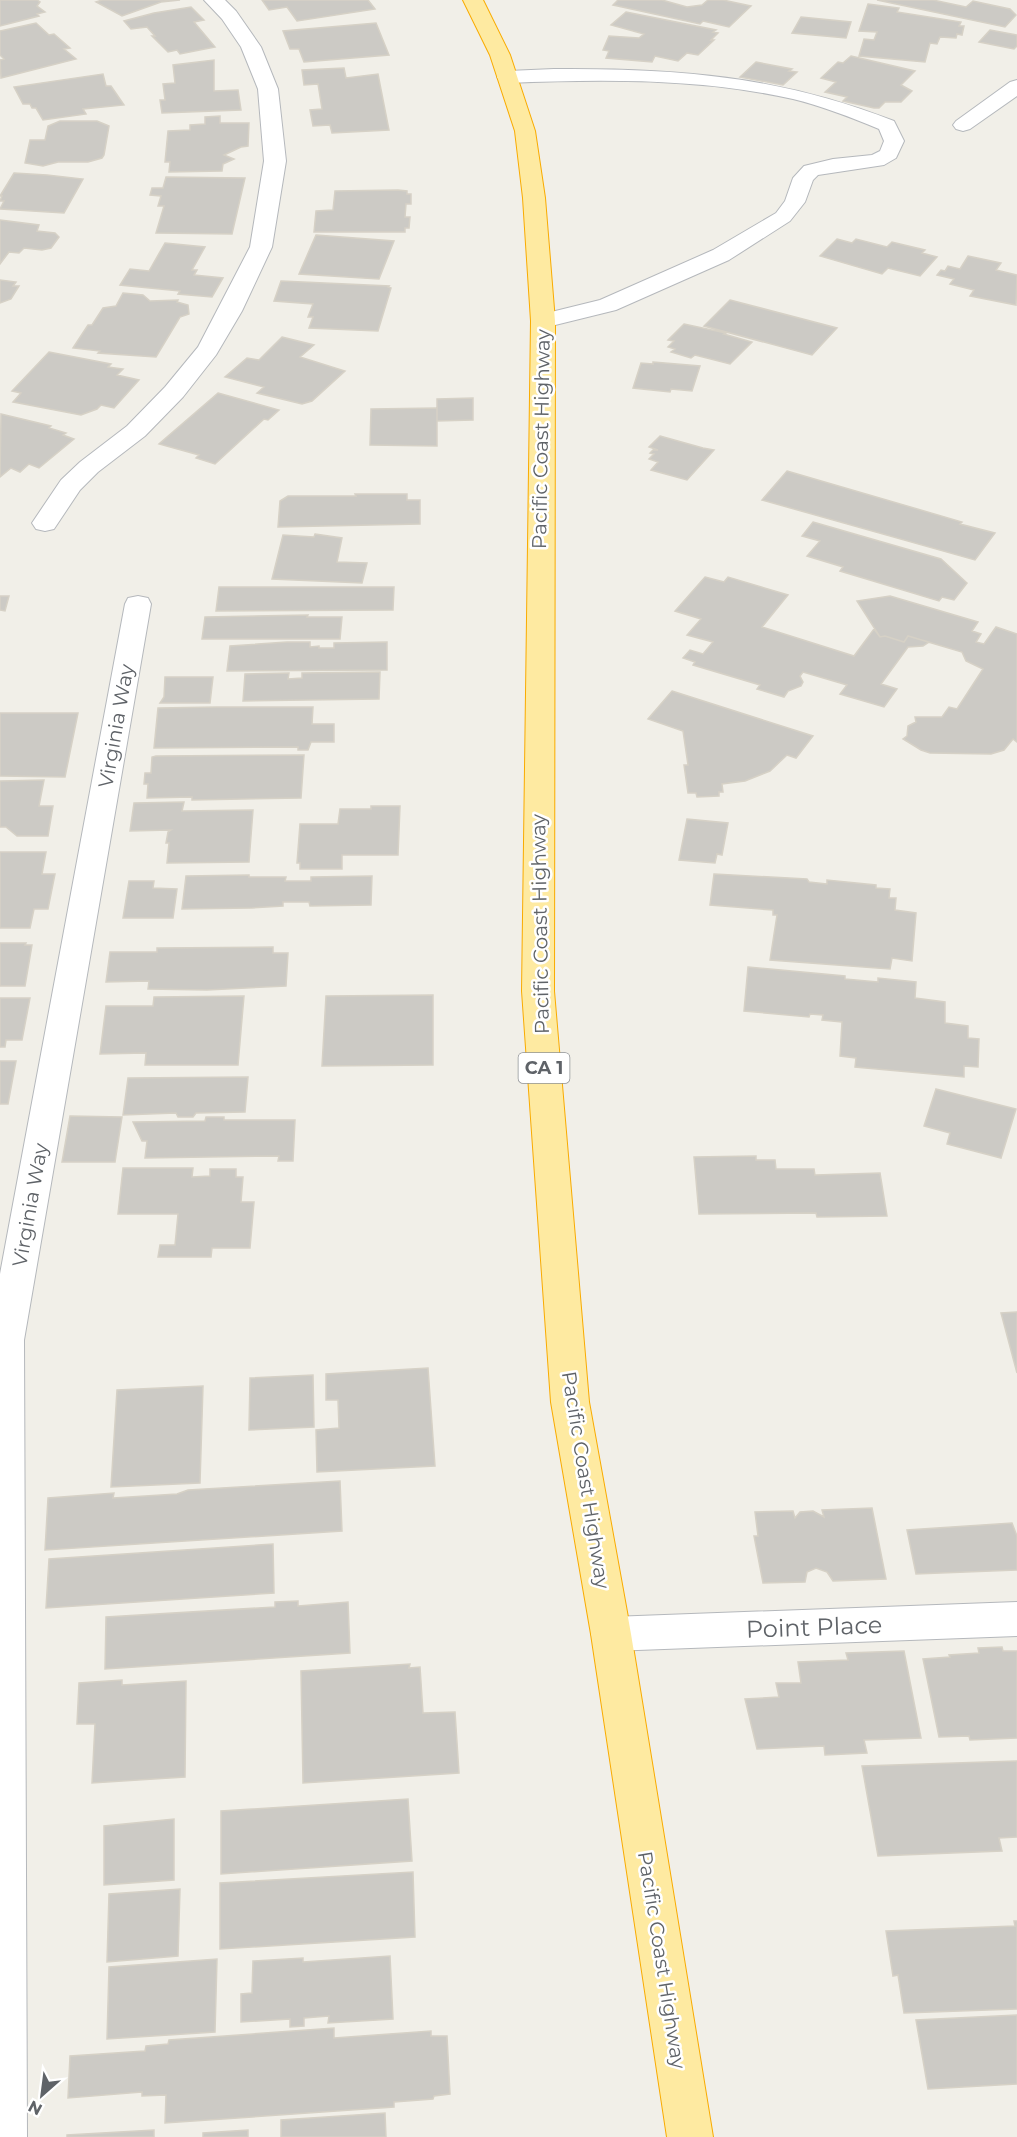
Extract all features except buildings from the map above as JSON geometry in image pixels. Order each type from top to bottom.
[{"type":"highway","name":"Pacific Coast Highway","points":[[473,0],[500,55],[525,131],[534,198],[543,321],[539,608],[538,991],[570,1402],[611,1634],[690,2137]]},
{"type":"street","points":[[45,523],[70,485],[89,467],[136,431],[174,392],[208,350],[231,311],[261,246],[275,161],[268,89],[251,47],[230,15],[214,0]]},
{"type":"street","points":[[963,125],[1017,86]]},
{"type":"street","name":"Virginia Way","points":[[4,2137],[3,1340],[138,604]]},
{"type":"street","name":"Point Place","points":[[611,1634],[1017,1619]]},
{"type":"lane","points":[[507,77],[630,74],[692,78],[745,86],[855,110],[887,125],[894,141],[889,154],[877,161],[811,170],[803,178],[795,202],[783,217],[721,255],[608,304],[543,321]]}]
